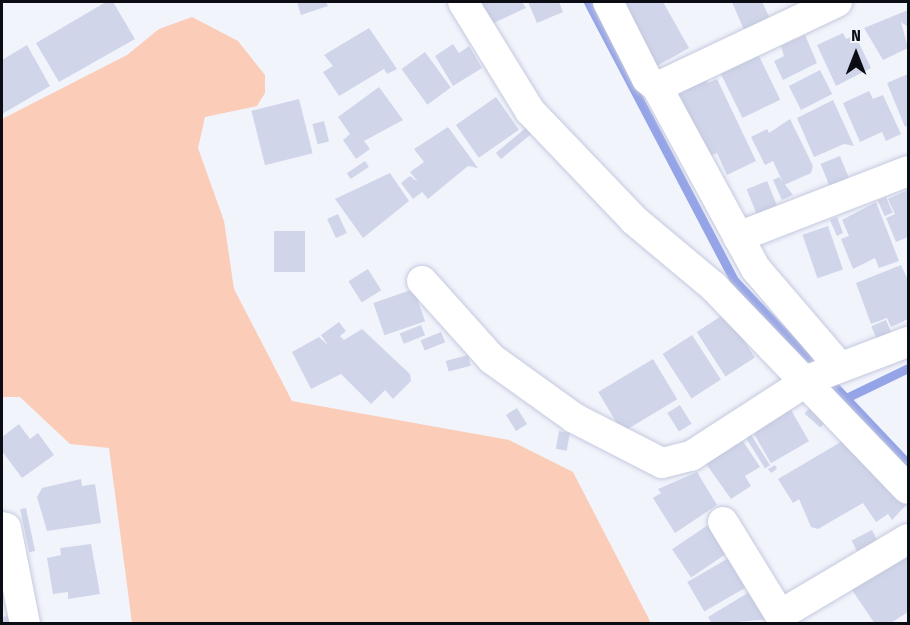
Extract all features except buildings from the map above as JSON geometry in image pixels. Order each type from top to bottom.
[{"type":"street","points":[[463,2],[530,111],[634,220],[821,374]]},
{"type":"street","points":[[608,2],[647,79],[657,87],[756,269],[821,374],[909,489]]},
{"type":"street","points":[[657,87],[837,2]]},
{"type":"street","points":[[738,237],[909,171]]},
{"type":"street","points":[[422,281],[492,360],[574,418],[662,463],[691,456],[821,374],[909,342]]},
{"type":"street","points":[[723,522],[780,615],[909,539]]},
{"type":"street","points":[[2,526],[6,528],[25,624]]},
{"type":"shaded area","points":[[192,17],[238,41],[265,75],[265,93],[257,106],[205,117],[198,148],[224,221],[234,289],[292,401],[509,440],[573,472],[651,623],[132,623],[109,448],[70,444],[20,397],[2,397],[2,119],[127,55],[159,29]]},
{"type":"waterway","points":[[588,2],[734,280],[908,464]]},
{"type":"waterway","points":[[846,398],[908,368]]}]
